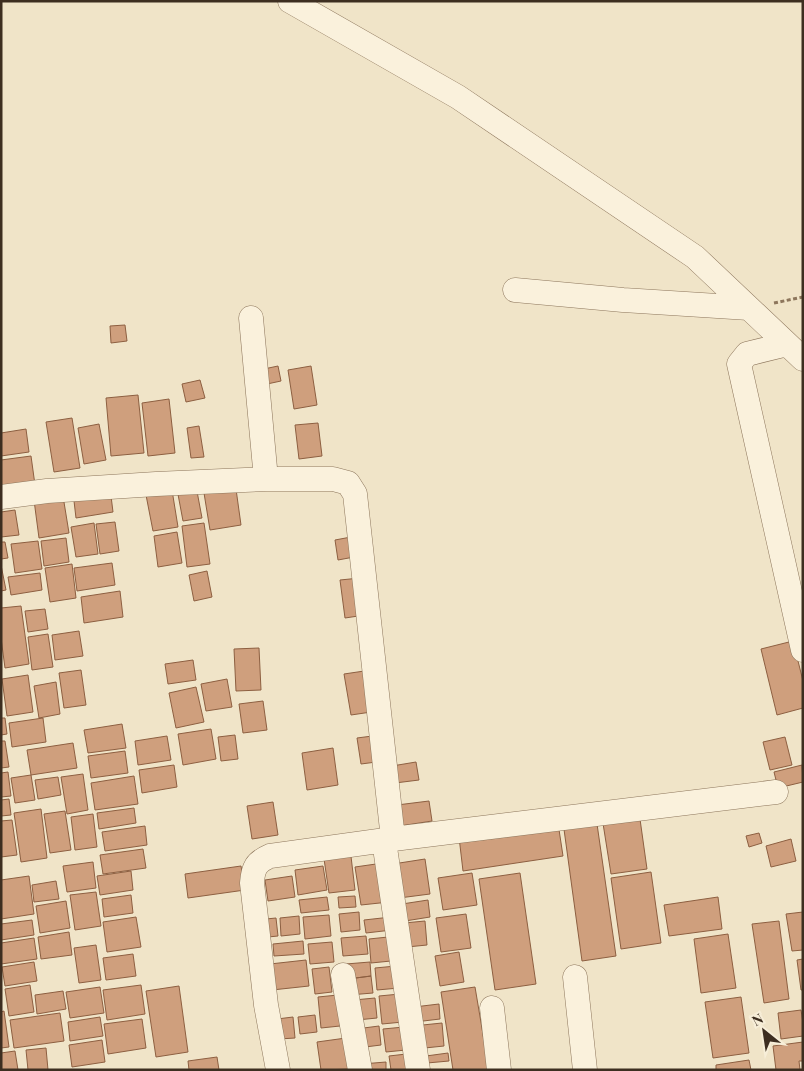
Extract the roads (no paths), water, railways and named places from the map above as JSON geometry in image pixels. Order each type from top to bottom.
[{"type":"street","points":[[290,1],[466,103],[695,257],[795,352]]},
{"type":"street","points":[[515,290],[623,300],[749,308]]},
{"type":"street","points":[[251,318],[266,479]]},
{"type":"street","points":[[795,352],[747,354],[739,364],[803,650]]},
{"type":"street","points":[[1,497],[47,491],[266,479],[333,479],[348,483],[355,494],[388,840],[418,1070]]},
{"type":"street","points":[[278,1070],[266,1005],[252,883],[257,864],[262,859],[270,856],[388,840],[776,792]]},
{"type":"street","points":[[343,975],[360,1070]]},
{"type":"street","points":[[575,977],[585,1070]]},
{"type":"street","points":[[492,1008],[499,1070]]}]
